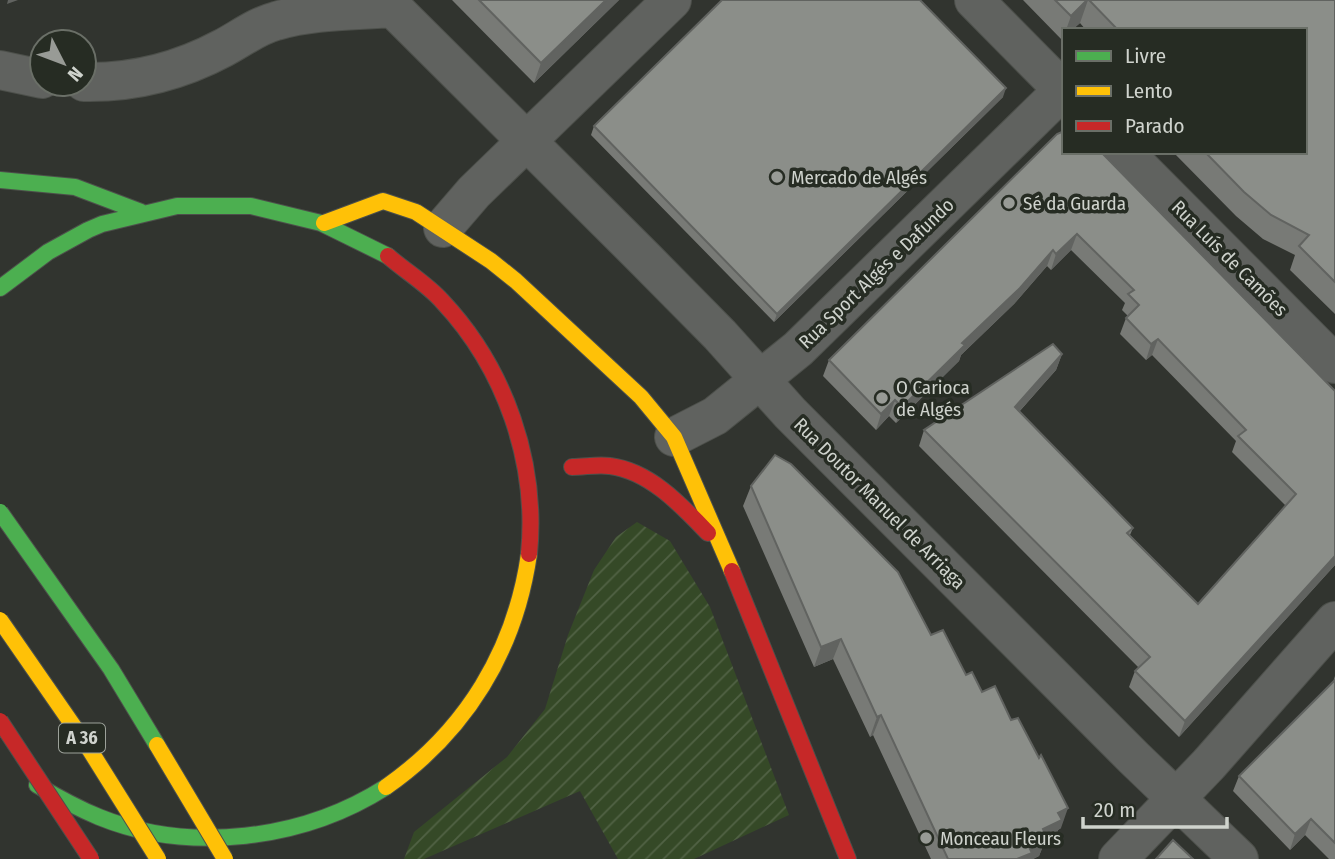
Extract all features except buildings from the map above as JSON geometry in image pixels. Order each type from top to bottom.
[{"type":"main road","points":[[0,180],[75,187],[141,212]]},
{"type":"main road","points":[[324,223],[383,201],[416,212],[491,261],[640,397],[668,439],[722,547],[848,859]]},
{"type":"main road","points":[[0,288],[33,261],[67,240],[103,224],[141,212],[187,205],[233,204],[279,210],[324,223],[377,248],[402,265],[447,304],[471,335],[497,377],[519,433],[526,462],[531,521],[528,564],[519,606],[505,647],[484,685],[460,720],[422,759],[379,791],[341,811],[300,826],[258,835],[215,838],[172,836],[130,827],[89,813],[51,794],[8,762]]},
{"type":"main road","points":[[531,521],[550,484],[572,467],[615,452]]},
{"type":"main road","points":[[572,467],[612,466],[645,479],[677,502],[722,547]]},
{"type":"main road","points":[[0,512],[111,669],[225,859]]},
{"type":"main road","name":"A 36","points":[[0,620],[88,747],[158,859]]},
{"type":"main road","points":[[0,721],[91,859]]},
{"type":"street","points":[[443,228],[474,192],[672,0]]},
{"type":"street","points":[[974,0],[1062,90]]},
{"type":"street","points":[[98,81],[139,78],[169,71],[222,48],[280,10],[306,15],[389,4]]},
{"type":"street","name":"Rua Doutor Manuel de Arriaga","points":[[389,4],[701,316],[790,413],[1114,739],[1239,859]]},
{"type":"street","points":[[0,69],[28,76]]},
{"type":"street","name":"Rua Sport Algés e Dafundo","points":[[668,439],[715,416],[798,349],[1062,92]]},
{"type":"street","name":"Rua Luís de Camões","points":[[1126,154],[1335,364]]},
{"type":"street","points":[[1118,859],[1335,621]]},
{"type":"green space","points":[[637,522],[670,541],[710,607],[789,815],[694,859],[618,859],[580,791],[424,859],[404,859],[414,832],[507,757],[545,709],[568,635],[594,570],[616,537]]},
{"type":"traffic: fast","points":[[0,180],[75,187],[141,212]]},
{"type":"traffic: fast","points":[[0,288],[48,252],[88,230],[102,224],[177,206],[251,206],[321,223],[388,256]]},
{"type":"traffic: fast","points":[[0,512],[111,669],[157,745]]},
{"type":"traffic: fast","points":[[37,785],[91,814],[134,829],[208,838],[283,830],[354,805],[386,787]]},
{"type":"traffic: slow","points":[[324,223],[383,201],[416,212],[491,261],[516,281],[641,397],[674,437],[732,571]]},
{"type":"traffic: slow","points":[[386,787],[440,741],[482,686],[499,656],[512,623],[529,554]]},
{"type":"traffic: slow","points":[[0,620],[88,747],[158,859]]},
{"type":"traffic: slow","points":[[157,745],[225,859]]},
{"type":"traffic: jam","points":[[388,256],[442,301],[464,327],[500,386],[522,451],[528,485],[529,554]]},
{"type":"traffic: jam","points":[[572,467],[610,466],[639,475],[664,491],[708,533]]},
{"type":"traffic: jam","points":[[732,571],[848,859]]},
{"type":"traffic: jam","points":[[0,721],[91,859]]},
{"type":"place","name":"Mercado de Algés","points":[[777,177]]},
{"type":"place","name":"Sé da Guarda","points":[[1009,203]]},
{"type":"place","name":"O Carioca de Algés","points":[[882,398]]},
{"type":"place","name":"Monceau Fleurs","points":[[926,838]]}]
